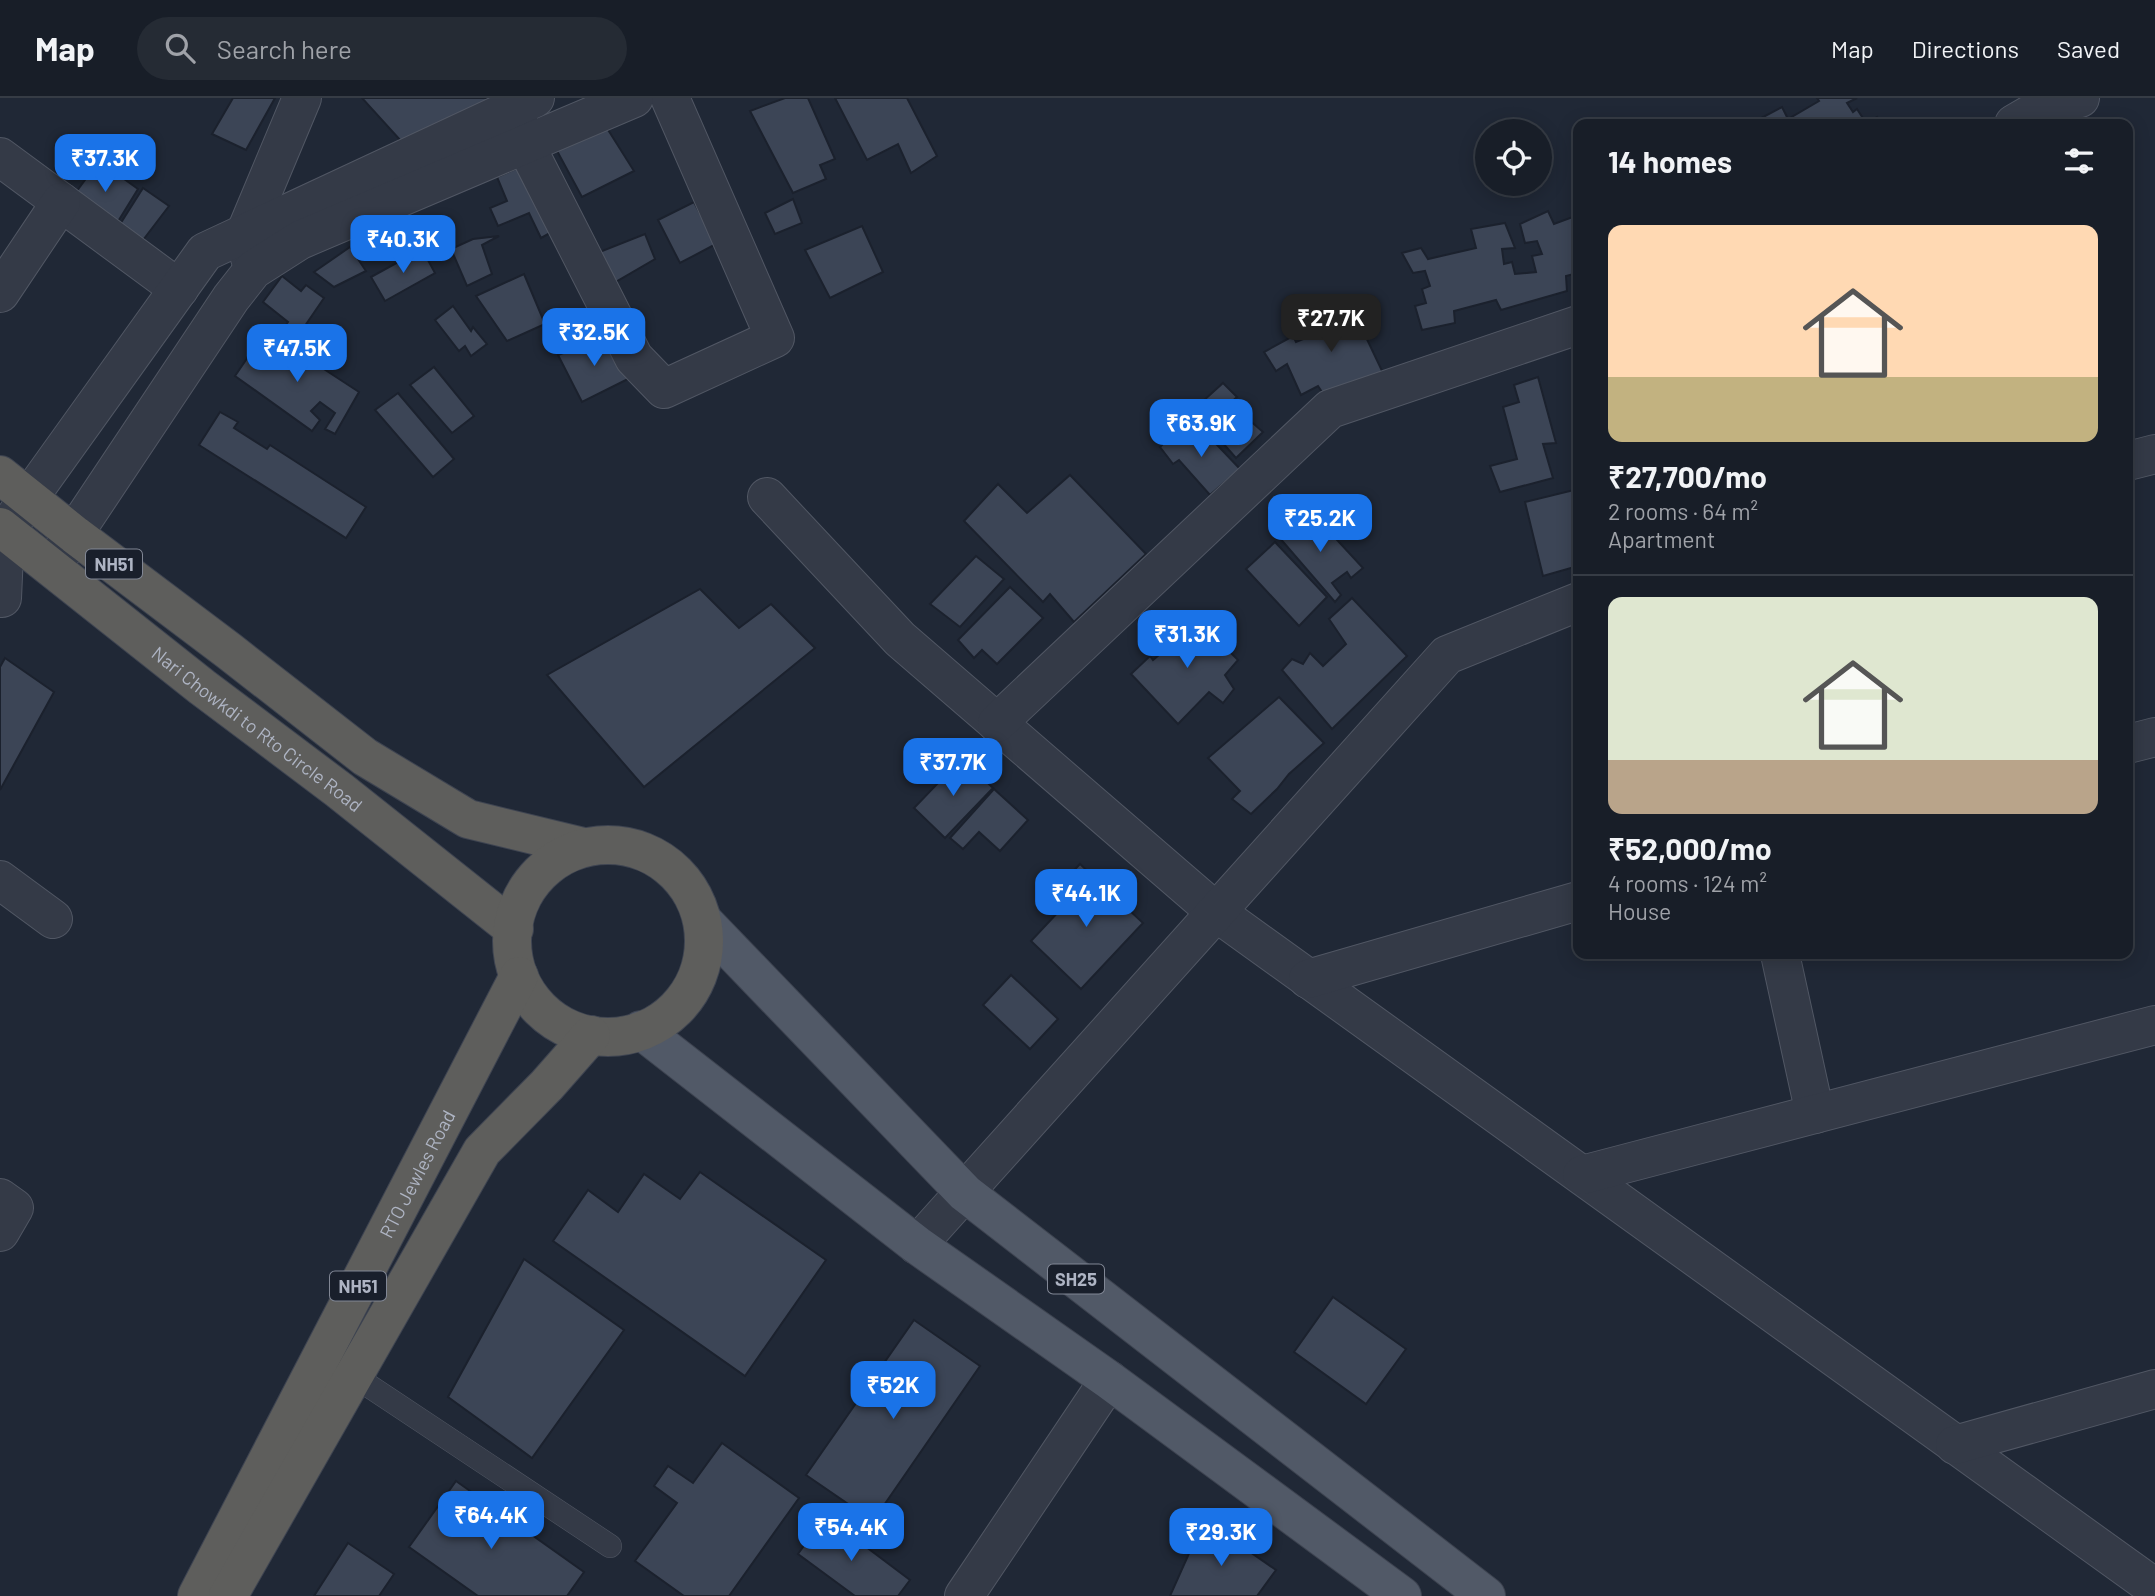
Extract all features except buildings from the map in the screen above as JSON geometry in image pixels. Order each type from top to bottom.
[{"type":"highway","name":"NH51","points":[[14,486],[365,757],[467,819],[583,847],[614,844],[645,852],[671,868],[692,892],[703,921],[704,952],[696,982],[678,1008],[653,1027],[624,1036],[591,1035],[561,1024],[536,1003],[519,976],[512,944],[516,912],[531,883],[554,861],[583,847]]},
{"type":"highway","name":"Nari Chowkdi to Rto Circle Road","points":[[2,529],[514,929]]},
{"type":"highway","name":"RTO Jewles Road","points":[[197,1596],[519,976]]},
{"type":"highway","name":"NH51","points":[[228,1596],[482,1151],[591,1035]]},
{"type":"main road","name":"SH25","points":[[703,921],[965,1193],[1486,1596]]},
{"type":"main road","points":[[641,1030],[917,1245],[1108,1380],[1402,1596]]},
{"type":"street","points":[[253,270],[244,234],[302,98]]},
{"type":"street","points":[[1,598],[51,568],[231,298],[253,270],[300,240],[634,98]]},
{"type":"street","points":[[1,598],[2,529],[14,486],[179,289],[205,252],[525,103],[526,144],[634,358],[664,389],[775,338],[670,98]]},
{"type":"street","points":[[2023,119],[2043,107],[2080,98]]},
{"type":"street","points":[[0,157],[179,289]]},
{"type":"street","points":[[0,293],[61,201]]},
{"type":"street","points":[[997,723],[1330,409],[1573,326]]},
{"type":"street","points":[[2133,460],[2155,454]]},
{"type":"street","points":[[767,497],[900,639],[1216,912],[2155,1588]]},
{"type":"street","points":[[917,1245],[1447,655],[1573,604]]},
{"type":"street","points":[[2133,743],[2155,737]]},
{"type":"street","points":[[0,880],[53,919]]},
{"type":"street","points":[[1308,979],[1573,902]]},
{"type":"street","points":[[1781,959],[1815,1114]]},
{"type":"street","points":[[1581,1175],[2155,1025]]},
{"type":"street","points":[[0,1198],[14,1208],[0,1231]]},
{"type":"street","points":[[964,1596],[1108,1380]]},
{"type":"street","points":[[1955,1445],[2155,1389]]},
{"type":"lane","points":[[321,1357],[354,1375],[610,1546]]}]
